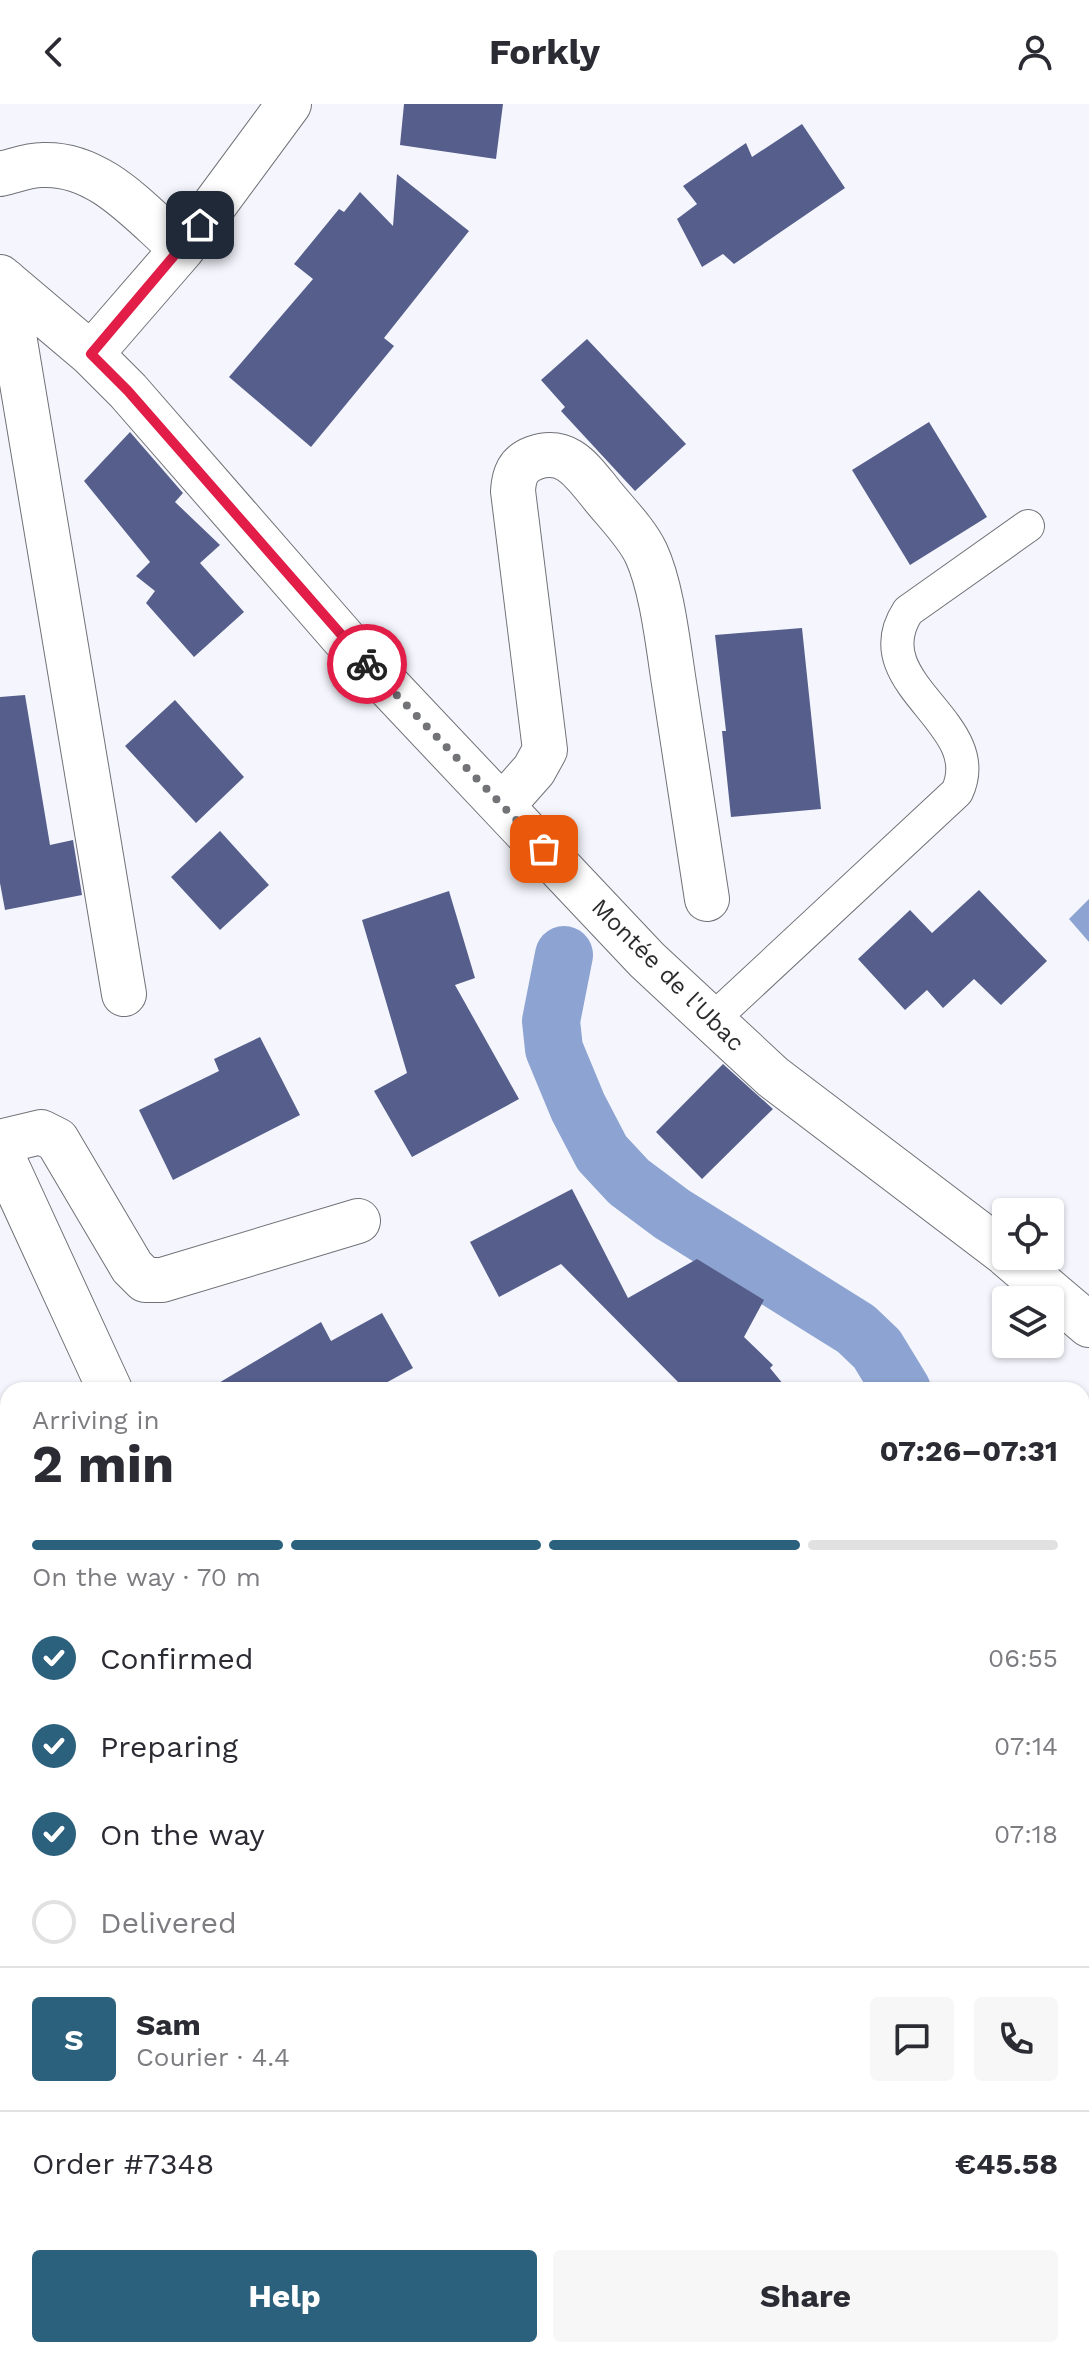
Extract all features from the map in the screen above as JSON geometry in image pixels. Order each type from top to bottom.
[{"type":"street","points":[[91,354],[182,249],[289,104]]},
{"type":"street","points":[[0,174],[39,165],[79,169],[100,178],[182,249]]},
{"type":"street","points":[[3,279],[124,994]]},
{"type":"street","name":"Montée de l'Ubac","points":[[3,279],[91,354],[148,413],[345,640],[647,960],[773,1077],[992,1244]]},
{"type":"street","points":[[503,805],[534,770],[545,750],[513,491],[514,478],[525,462],[545,455],[562,455],[589,480],[640,544],[650,564],[663,615],[707,899]]},
{"type":"street","points":[[0,1142],[41,1132],[57,1140],[132,1267],[145,1280],[162,1280],[358,1221]]},
{"type":"street","points":[[0,1151],[106,1382]]},
{"type":"street","name":"Montée de l'Ubac","points":[[1025,1270],[1089,1325]]},
{"type":"lane","points":[[712,1020],[957,792],[964,768],[961,755],[949,730],[905,672],[897,649],[899,629],[908,611],[1028,526]]},
{"type":"water","points":[[1089,899],[1089,942],[1069,919]]},
{"type":"building","points":[[404,104],[503,104],[496,159],[400,145]]},
{"type":"building","points":[[802,124],[845,188],[734,264],[723,254],[702,267],[677,219],[697,204],[683,186],[746,143],[752,157]]},
{"type":"building","points":[[397,174],[469,231],[384,338],[394,346],[311,447],[229,377],[313,279],[294,264],[339,209],[344,212],[360,192],[393,226]]},
{"type":"building","points":[[587,339],[686,444],[635,491],[561,411],[565,407],[541,380]]},
{"type":"building","points":[[929,422],[987,517],[910,565],[852,470]]},
{"type":"building","points":[[130,432],[183,493],[175,502],[220,545],[200,563],[244,612],[194,657],[146,603],[155,591],[136,576],[150,562],[84,481]]},
{"type":"building","points":[[802,628],[821,809],[731,817],[722,731],[726,731],[715,635]]},
{"type":"building","points":[[25,695],[50,845],[73,840],[82,895],[5,910],[0,883],[0,697]]},
{"type":"building","points":[[175,700],[244,777],[196,823],[125,746]]},
{"type":"building","points":[[220,831],[269,885],[220,930],[171,877]]},
{"type":"building","points":[[979,890],[1047,961],[1001,1005],[974,979],[943,1008],[927,990],[905,1010],[858,959],[910,910],[932,933]]},
{"type":"building","points":[[449,891],[475,978],[455,985],[519,1099],[412,1157],[374,1091],[407,1073],[362,920]]},
{"type":"building","points":[[260,1037],[300,1115],[173,1180],[139,1110],[219,1071],[214,1059]]},
{"type":"building","points":[[723,1064],[773,1109],[702,1179],[656,1132]]},
{"type":"building","points":[[572,1189],[628,1298],[697,1259],[764,1300],[744,1337],[773,1365],[770,1368],[781,1382],[678,1382],[561,1264],[499,1297],[470,1242]]},
{"type":"building","points":[[382,1313],[413,1368],[388,1382],[220,1382],[321,1322],[331,1341]]},
{"type":"waterway","points":[[564,955],[551,1021],[554,1049],[578,1107],[602,1153],[629,1182],[672,1214],[856,1329],[877,1349],[897,1382]]},
{"type":"way so far","points":[[367,664],[544,849]]},
{"type":"route","points":[[200,225],[91,354],[128,391],[367,664]]}]
